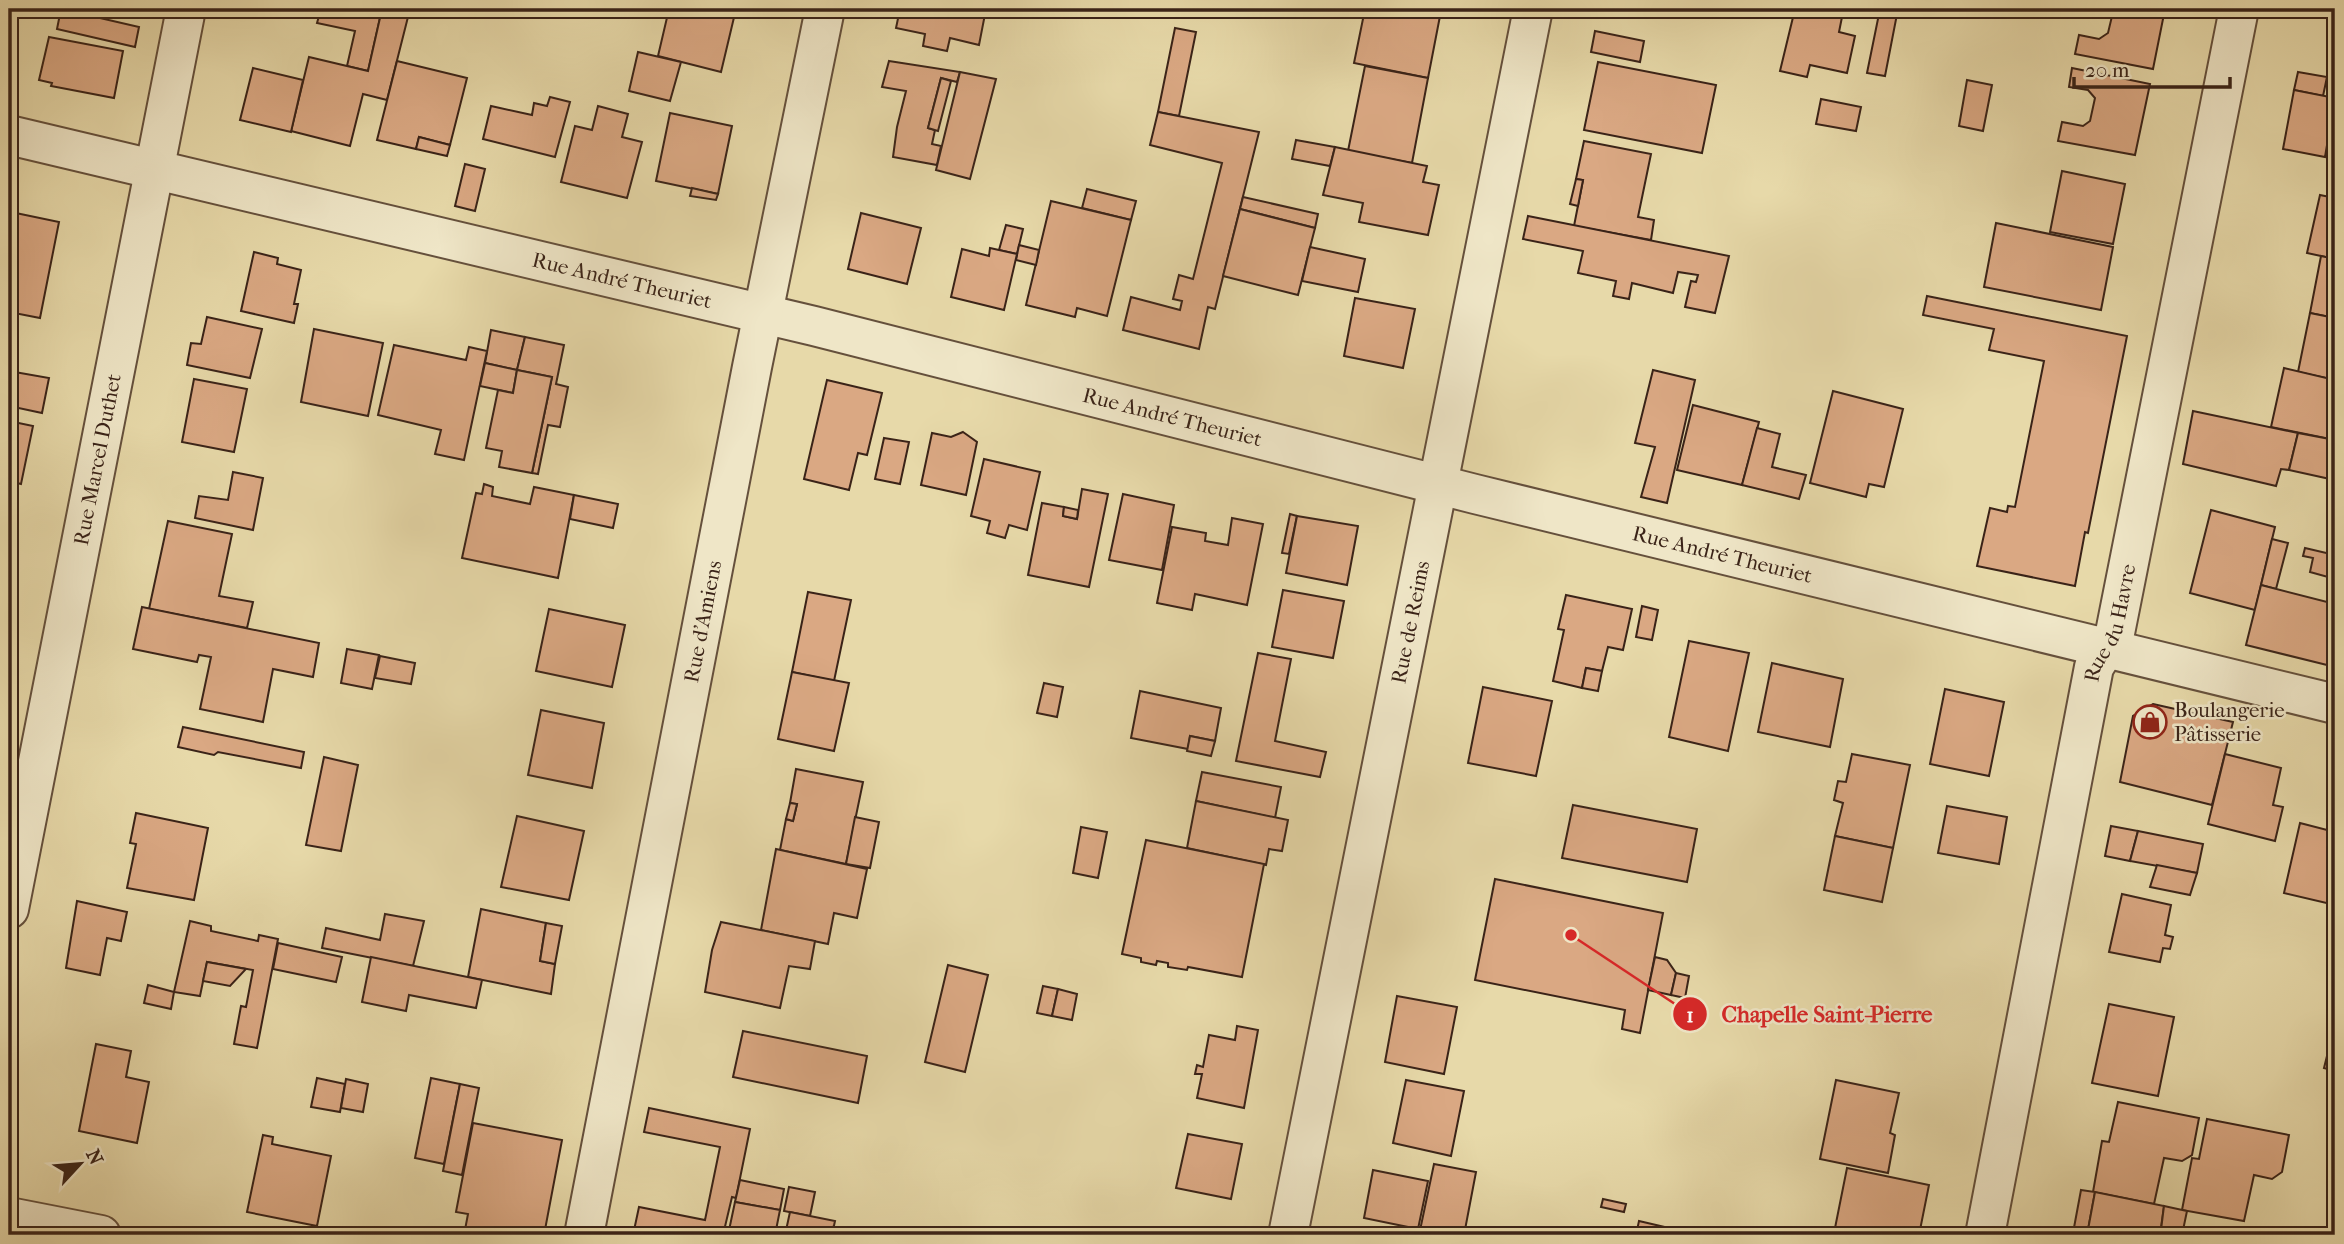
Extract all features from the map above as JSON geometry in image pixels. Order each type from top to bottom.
[{"type":"street","name":"Rue Marcel Duthet","points":[[9,909],[186,9]]},
{"type":"street","name":"Rue d'Amiens","points":[[584,1235],[825,9]]},
{"type":"street","name":"Rue de Reims","points":[[1287,1235],[1533,9]]},
{"type":"street","name":"Rue du Havre","points":[[1985,1235],[2094,667],[2115,633],[2239,9]]},
{"type":"street","name":"Rue André Theuriet","points":[[9,135],[763,314],[1436,484],[2335,704]]},
{"type":"street","points":[[9,1217],[101,1235]]},
{"type":"building","points":[[61,9],[139,27],[135,47],[57,29]]},
{"type":"building","points":[[282,9],[321,9],[319,16]]},
{"type":"building","points":[[321,9],[382,9],[368,71],[347,66],[355,31],[317,23]]},
{"type":"building","points":[[382,9],[410,9],[387,100],[363,94],[350,146],[291,131],[309,57],[368,71]]},
{"type":"building","points":[[669,9],[736,9],[721,72],[658,56]]},
{"type":"building","points":[[900,9],[986,9],[979,45],[950,38],[947,51],[923,46],[925,34],[896,28]]},
{"type":"building","points":[[1365,9],[1403,9],[1440,16],[1428,78],[1354,63]]},
{"type":"building","points":[[1795,9],[1842,17],[1839,32],[1855,36],[1847,73],[1810,65],[1807,77],[1780,71]]},
{"type":"building","points":[[1880,9],[1898,9],[1885,76],[1867,73]]},
{"type":"building","points":[[2111,9],[2165,9],[2153,69],[2075,54],[2079,35],[2099,39],[2108,33],[2113,12]]},
{"type":"building","points":[[1175,28],[1196,32],[1179,116],[1158,112]]},
{"type":"building","points":[[1595,31],[1644,41],[1640,62],[1591,52]]},
{"type":"building","points":[[49,37],[123,51],[114,98],[51,86],[52,83],[39,80]]},
{"type":"building","points":[[638,52],[681,62],[670,101],[629,91]]},
{"type":"building","points":[[397,61],[467,78],[450,145],[419,137],[416,149],[377,140]]},
{"type":"building","points":[[889,61],[960,72],[957,82],[941,78],[928,128],[935,130],[932,144],[941,146],[937,165],[893,157],[906,91],[882,87]]},
{"type":"building","points":[[1598,62],[1716,85],[1702,153],[1584,130]]},
{"type":"building","points":[[1365,66],[1428,78],[1412,163],[1348,151]]},
{"type":"building","points":[[253,68],[303,80],[291,132],[240,120]]},
{"type":"building","points":[[2072,68],[2150,84],[2135,155],[2058,141],[2062,122],[2083,126],[2090,121],[2095,98],[2088,90],[2069,87]]},
{"type":"building","points":[[960,72],[996,79],[970,179],[936,170]]},
{"type":"building","points":[[2298,72],[2327,77],[2323,96],[2294,90]]},
{"type":"building","points":[[941,78],[951,81],[938,131],[928,128]]},
{"type":"building","points":[[1967,80],[1992,85],[1983,131],[1959,126]]},
{"type":"building","points":[[2294,90],[2335,98],[2325,157],[2283,149]]},
{"type":"building","points":[[550,97],[570,102],[555,157],[483,139],[491,106],[532,115],[534,103],[547,106]]},
{"type":"building","points":[[1821,99],[1861,107],[1856,131],[1816,124]]},
{"type":"building","points":[[598,106],[628,114],[622,137],[642,142],[627,198],[561,182],[575,126],[592,130]]},
{"type":"building","points":[[1158,112],[1259,132],[1215,309],[1208,307],[1199,349],[1123,330],[1131,297],[1180,310],[1182,301],[1173,299],[1179,275],[1193,279],[1222,163],[1150,145]]},
{"type":"building","points":[[670,113],[732,126],[718,194],[656,181]]},
{"type":"building","points":[[419,137],[450,145],[447,156],[416,149]]},
{"type":"building","points":[[1296,140],[1335,147],[1330,166],[1292,159]]},
{"type":"building","points":[[1584,141],[1651,154],[1638,217],[1654,220],[1651,240],[1574,226],[1583,180],[1576,179]]},
{"type":"building","points":[[1335,147],[1427,166],[1423,182],[1439,185],[1428,235],[1359,222],[1363,203],[1323,195]]},
{"type":"building","points":[[465,164],[485,169],[475,211],[455,206]]},
{"type":"building","points":[[2062,171],[2125,184],[2113,244],[2050,232]]},
{"type":"building","points":[[1576,179],[1583,180],[1578,206],[1570,204]]},
{"type":"building","points":[[692,188],[718,194],[716,200],[690,196]]},
{"type":"building","points":[[1087,189],[1136,201],[1131,220],[1082,208]]},
{"type":"building","points":[[2320,195],[2335,198],[2335,259],[2307,253]]},
{"type":"building","points":[[1243,197],[1318,214],[1315,228],[1240,209]]},
{"type":"building","points":[[1051,201],[1131,220],[1107,316],[1077,308],[1075,317],[1026,305]]},
{"type":"building","points":[[1240,209],[1315,228],[1298,295],[1223,276]]},
{"type":"building","points":[[11,212],[59,222],[40,318],[9,312],[15,268],[9,266]]},
{"type":"building","points":[[861,213],[921,228],[907,284],[848,269]]},
{"type":"building","points":[[1528,216],[1729,256],[1715,313],[1685,307],[1691,281],[1696,282],[1698,275],[1678,272],[1673,293],[1632,283],[1629,299],[1613,296],[1616,281],[1578,273],[1583,251],[1523,239]]},
{"type":"building","points":[[1996,223],[2113,247],[2101,310],[1984,287]]},
{"type":"building","points":[[1006,225],[1023,229],[1017,254],[999,250]]},
{"type":"building","points":[[1019,245],[1039,250],[1036,265],[1016,260]]},
{"type":"building","points":[[1310,247],[1365,259],[1358,292],[1302,281]]},
{"type":"building","points":[[990,248],[1017,254],[1004,310],[951,297],[962,249],[989,256]]},
{"type":"building","points":[[254,252],[278,258],[277,264],[301,270],[294,304],[298,304],[294,323],[241,311]]},
{"type":"building","points":[[2321,256],[2335,259],[2335,318],[2310,313]]},
{"type":"building","points":[[1927,296],[2127,336],[2075,586],[1977,566],[1990,508],[2007,512],[2008,506],[2015,507],[2044,361],[1989,350],[1994,329],[1923,315]]},
{"type":"building","points":[[1355,298],[1415,309],[1403,368],[1344,356]]},
{"type":"building","points":[[2310,313],[2335,318],[2335,380],[2298,372]]},
{"type":"building","points":[[207,317],[262,329],[250,378],[187,365],[191,343],[201,344]]},
{"type":"building","points":[[314,329],[383,343],[368,416],[301,402]]},
{"type":"building","points":[[491,330],[525,337],[517,370],[485,363]]},
{"type":"building","points":[[525,337],[564,345],[556,384],[568,387],[560,427],[548,425],[538,474],[532,473],[552,377],[517,370]]},
{"type":"building","points":[[394,345],[466,360],[469,347],[487,351],[464,460],[435,454],[441,430],[378,415]]},
{"type":"building","points":[[485,363],[517,370],[513,393],[480,386]]},
{"type":"building","points":[[2284,368],[2335,380],[2335,440],[2271,427]]},
{"type":"building","points":[[517,370],[552,377],[532,473],[499,467],[502,451],[486,448],[498,390],[513,393]]},
{"type":"building","points":[[1653,370],[1695,380],[1667,503],[1641,497],[1655,447],[1635,443]]},
{"type":"building","points":[[9,371],[49,378],[42,413],[9,406]]},
{"type":"building","points":[[194,379],[247,389],[234,452],[182,442]]},
{"type":"building","points":[[827,380],[882,393],[867,455],[858,453],[849,490],[804,479]]},
{"type":"building","points":[[1833,391],[1903,409],[1884,487],[1869,484],[1866,497],[1810,483]]},
{"type":"building","points":[[1693,405],[1759,422],[1742,485],[1677,470]]},
{"type":"building","points":[[2193,411],[2298,433],[2289,470],[2281,469],[2276,486],[2183,464]]},
{"type":"building","points":[[9,421],[33,426],[21,484],[9,481]]},
{"type":"building","points":[[1757,428],[1780,434],[1772,467],[1806,475],[1799,499],[1742,485]]},
{"type":"building","points":[[963,432],[977,442],[966,495],[921,485],[932,433],[951,437]]},
{"type":"building","points":[[2298,433],[2335,440],[2335,458],[2330,479],[2289,470]]},
{"type":"building","points":[[884,438],[909,442],[900,484],[875,479]]},
{"type":"building","points":[[984,459],[1040,472],[1027,530],[1009,525],[1005,538],[987,533],[990,521],[971,516]]},
{"type":"building","points":[[233,472],[263,478],[253,530],[195,518],[199,496],[228,500]]},
{"type":"building","points":[[484,484],[493,487],[492,496],[530,504],[534,487],[574,495],[558,578],[462,558],[476,493],[482,494]]},
{"type":"building","points":[[1082,489],[1108,494],[1089,587],[1028,575],[1042,503],[1064,507],[1063,516],[1077,519]]},
{"type":"building","points":[[1123,494],[1174,505],[1162,570],[1109,560]]},
{"type":"building","points":[[574,495],[618,504],[613,528],[570,519]]},
{"type":"building","points":[[1064,507],[1078,510],[1077,519],[1063,516]]},
{"type":"building","points":[[2211,510],[2275,527],[2255,610],[2190,593]]},
{"type":"building","points":[[1290,514],[1297,516],[1289,554],[1282,553]]},
{"type":"building","points":[[1297,516],[1358,526],[1347,585],[1286,573]]},
{"type":"building","points":[[1232,518],[1263,524],[1247,605],[1195,594],[1192,610],[1157,603],[1172,527],[1206,533],[1205,541],[1228,545]]},
{"type":"building","points":[[168,521],[232,534],[219,596],[253,602],[247,628],[149,609]]},
{"type":"building","points":[[2272,539],[2288,543],[2276,589],[2261,585]]},
{"type":"building","points":[[2305,548],[2335,555],[2335,579],[2310,572],[2313,558],[2303,556]]},
{"type":"building","points":[[2261,585],[2335,604],[2335,667],[2246,645]]},
{"type":"building","points":[[1283,590],[1344,601],[1333,658],[1272,647]]},
{"type":"building","points":[[808,592],[851,600],[834,681],[792,672]]},
{"type":"building","points":[[1566,595],[1632,609],[1623,650],[1608,647],[1602,671],[1586,668],[1582,688],[1553,681],[1564,630],[1558,629]]},
{"type":"building","points":[[1642,606],[1658,610],[1652,640],[1636,637]]},
{"type":"building","points":[[142,607],[319,643],[313,677],[273,669],[263,722],[200,709],[211,657],[199,655],[197,662],[133,649]]},
{"type":"building","points":[[549,609],[625,625],[612,687],[536,671]]},
{"type":"building","points":[[1689,641],[1749,653],[1728,751],[1669,737]]},
{"type":"building","points":[[347,649],[379,655],[372,689],[341,683]]},
{"type":"building","points":[[1258,653],[1291,659],[1275,741],[1326,752],[1320,777],[1236,761]]},
{"type":"building","points":[[380,656],[415,663],[411,684],[375,678]]},
{"type":"building","points":[[1772,663],[1843,679],[1830,747],[1758,732]]},
{"type":"building","points":[[1586,668],[1602,671],[1598,691],[1582,688]]},
{"type":"building","points":[[792,672],[849,683],[834,751],[778,739]]},
{"type":"building","points":[[1044,683],[1063,687],[1057,717],[1037,713]]},
{"type":"building","points":[[1483,687],[1552,701],[1536,776],[1468,763]]},
{"type":"building","points":[[1945,689],[2004,702],[1989,776],[1930,764]]},
{"type":"building","points":[[1140,691],[1221,708],[1215,741],[1190,736],[1188,749],[1131,738]]},
{"type":"building","points":[[2153,704],[2233,722],[2212,805],[2120,782],[2133,716]]},
{"type":"building","points":[[541,710],[604,723],[592,788],[528,775]]},
{"type":"building","points":[[183,727],[304,752],[301,768],[178,747]]},
{"type":"building","points":[[1190,736],[1215,741],[1211,756],[1187,751]]},
{"type":"building","points":[[1852,754],[1910,765],[1893,848],[1835,836],[1843,803],[1834,800],[1838,781],[1846,782]]},
{"type":"building","points":[[2225,754],[2281,768],[2273,805],[2283,807],[2275,841],[2208,824]]},
{"type":"building","points":[[324,757],[358,765],[341,851],[306,845]]},
{"type":"building","points":[[796,769],[863,782],[846,864],[780,850],[786,819],[793,821],[797,804],[790,803]]},
{"type":"building","points":[[1202,772],[1281,787],[1275,818],[1196,801]]},
{"type":"building","points":[[1196,801],[1288,820],[1282,851],[1269,849],[1266,865],[1187,848]]},
{"type":"building","points":[[790,803],[797,804],[793,821],[786,819]]},
{"type":"building","points":[[1573,805],[1697,829],[1687,882],[1562,858]]},
{"type":"building","points":[[1947,806],[2007,817],[1999,864],[1938,853]]},
{"type":"building","points":[[136,813],[208,828],[194,900],[127,888],[136,844],[130,843]]},
{"type":"building","points":[[517,816],[584,831],[569,900],[501,887]]},
{"type":"building","points":[[855,817],[879,822],[870,868],[846,864]]},
{"type":"building","points":[[2300,823],[2335,832],[2335,905],[2284,893]]},
{"type":"building","points":[[2111,826],[2138,831],[2130,861],[2105,856]]},
{"type":"building","points":[[1081,827],[1107,832],[1098,878],[1073,873]]},
{"type":"building","points":[[2138,831],[2203,844],[2197,873],[2130,861]]},
{"type":"building","points":[[1835,836],[1893,848],[1882,902],[1824,890]]},
{"type":"building","points":[[1146,840],[1264,864],[1242,977],[1188,967],[1187,970],[1168,967],[1168,963],[1157,961],[1156,965],[1122,954]]},
{"type":"building","points":[[776,849],[867,869],[857,918],[834,913],[828,944],[761,930]]},
{"type":"building","points":[[2157,865],[2197,873],[2190,895],[2150,887]]},
{"type":"building","points":[[1495,879],[1663,913],[1640,1033],[1622,1029],[1625,1010],[1475,980]]},
{"type":"building","points":[[2122,894],[2171,905],[2165,935],[2173,937],[2170,949],[2163,948],[2160,962],[2109,952]]},
{"type":"building","points":[[77,901],[127,912],[121,941],[107,938],[100,975],[66,968]]},
{"type":"building","points":[[481,909],[546,923],[540,961],[555,964],[551,994],[468,977]]},
{"type":"building","points":[[385,914],[424,921],[413,966],[322,948],[326,928],[380,940]]},
{"type":"building","points":[[190,921],[211,926],[211,931],[258,941],[259,935],[278,939],[257,1048],[234,1044],[241,1006],[246,1007],[253,970],[207,962],[200,996],[174,992]]},
{"type":"building","points":[[721,922],[815,941],[810,969],[789,966],[780,1008],[705,992],[712,950]]},
{"type":"building","points":[[546,923],[562,926],[555,964],[540,961]]},
{"type":"building","points":[[278,943],[342,957],[336,982],[273,969]]},
{"type":"building","points":[[371,957],[482,980],[476,1008],[409,995],[406,1011],[362,1002]]},
{"type":"building","points":[[1655,957],[1667,960],[1676,973],[1671,995],[1648,990]]},
{"type":"building","points":[[207,962],[246,969],[230,986],[203,981]]},
{"type":"building","points":[[948,965],[988,975],[965,1072],[925,1062]]},
{"type":"building","points":[[1676,973],[1689,976],[1685,998],[1671,995]]},
{"type":"building","points":[[148,985],[174,992],[171,1009],[144,1003]]},
{"type":"building","points":[[1043,986],[1058,989],[1052,1016],[1037,1013]]},
{"type":"building","points":[[1058,989],[1077,994],[1072,1020],[1052,1016]]},
{"type":"building","points":[[1397,996],[1457,1007],[1444,1074],[1385,1062]]},
{"type":"building","points":[[2109,1004],[2174,1017],[2158,1096],[2092,1083]]},
{"type":"building","points":[[1237,1026],[1258,1030],[1244,1108],[1197,1098],[1202,1074],[1195,1074],[1197,1065],[1203,1067],[1209,1035],[1235,1040]]},
{"type":"building","points":[[743,1031],[867,1056],[858,1103],[733,1077]]},
{"type":"building","points":[[96,1044],[131,1051],[126,1077],[149,1082],[137,1143],[79,1131]]},
{"type":"building","points":[[2329,1048],[2335,1049],[2335,1071],[2324,1068]]},
{"type":"building","points":[[317,1078],[345,1084],[340,1112],[311,1107]]},
{"type":"building","points":[[431,1078],[460,1084],[444,1164],[415,1158]]},
{"type":"building","points":[[346,1079],[368,1084],[363,1112],[341,1108]]},
{"type":"building","points":[[1406,1080],[1464,1091],[1451,1156],[1393,1143]]},
{"type":"building","points":[[1836,1080],[1899,1093],[1890,1133],[1895,1135],[1888,1173],[1820,1159]]},
{"type":"building","points":[[460,1084],[479,1088],[462,1175],[443,1171]]},
{"type":"building","points":[[2118,1102],[2199,1118],[2192,1155],[2182,1161],[2164,1158],[2154,1204],[2093,1192],[2102,1141],[2109,1142]]},
{"type":"building","points":[[649,1108],[750,1129],[736,1198],[732,1197],[723,1235],[633,1235],[639,1207],[705,1220],[720,1147],[644,1132]]},
{"type":"building","points":[[2207,1119],[2289,1135],[2282,1172],[2272,1179],[2254,1175],[2244,1221],[2182,1210],[2192,1158],[2199,1159]]},
{"type":"building","points":[[473,1123],[562,1140],[544,1235],[464,1235],[468,1214],[456,1212]]},
{"type":"building","points":[[1188,1134],[1242,1144],[1231,1199],[1176,1188]]},
{"type":"building","points":[[263,1135],[273,1137],[272,1144],[331,1156],[317,1226],[247,1212]]},
{"type":"building","points":[[1434,1164],[1476,1172],[1464,1235],[1419,1235]]},
{"type":"building","points":[[1847,1168],[1929,1185],[1919,1235],[1868,1235],[1835,1228]]},
{"type":"building","points":[[1373,1170],[1428,1181],[1418,1229],[1364,1218]]},
{"type":"building","points":[[740,1180],[784,1189],[780,1210],[735,1202]]},
{"type":"building","points":[[789,1187],[815,1192],[810,1216],[784,1211]]},
{"type":"building","points":[[2081,1190],[2095,1192],[2087,1235],[2073,1233]]},
{"type":"building","points":[[2095,1192],[2164,1206],[2160,1235],[2087,1235]]},
{"type":"building","points":[[1603,1199],[1626,1204],[1624,1212],[1601,1207]]},
{"type":"building","points":[[735,1202],[780,1210],[775,1235],[728,1235]]},
{"type":"building","points":[[2164,1206],[2187,1211],[2182,1235],[2161,1230]]},
{"type":"building","points":[[790,1212],[835,1221],[832,1235],[785,1235]]},
{"type":"building","points":[[1639,1221],[1669,1228],[1667,1235],[1636,1235]]},
{"type":"building","points":[[833,1227],[880,1235],[832,1235]]},
{"type":"place","name":"Boulangerie Pâtisserie","points":[[2150,722]]},
{"type":"place","name":"Chapelle Saint-Pierre","points":[[1571,935]]}]
